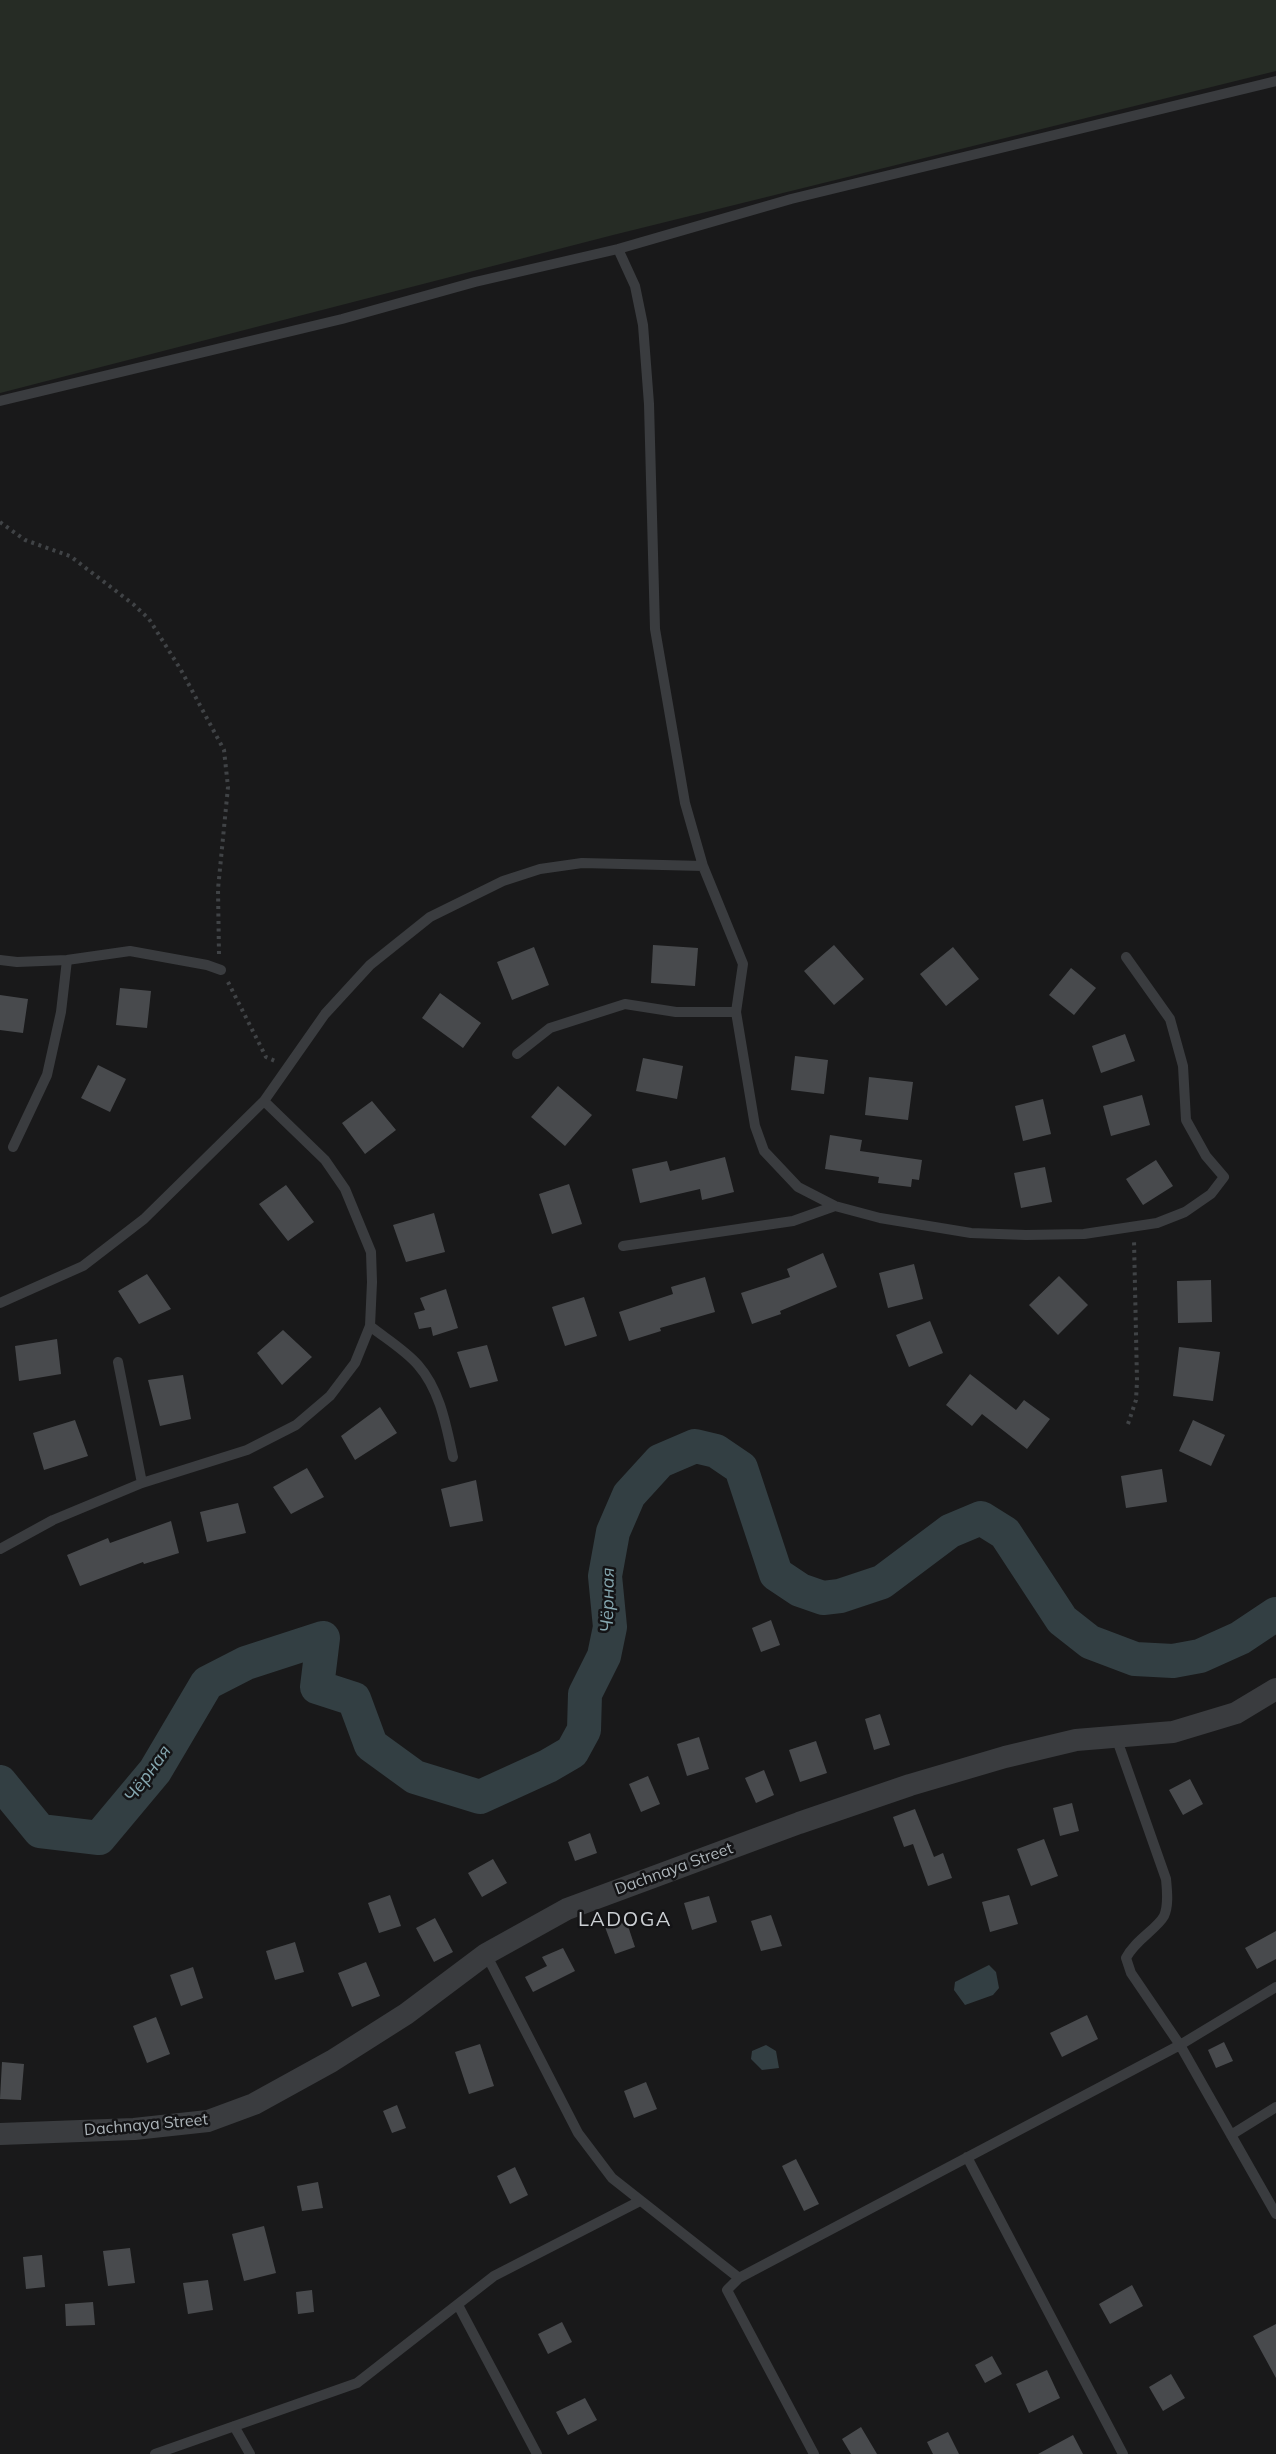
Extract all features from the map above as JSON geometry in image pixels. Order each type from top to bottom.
[{"type":"street","name":"Dachnaya Street","points":[[0,2134],[134,2129],[208,2121],[254,2104],[333,2061],[396,2020],[486,1954],[567,1909],[799,1822],[910,1785],[1005,1757],[1076,1740],[1173,1732],[1236,1713],[1276,1689]]},
{"type":"lane","points":[[0,401],[342,319],[475,282],[618,249],[791,199],[1276,81]]},
{"type":"lane","points":[[618,249],[635,286],[643,325],[649,404],[655,629],[685,803],[703,866],[743,964],[736,1012],[753,1116],[764,1151],[798,1187],[835,1206],[880,1218],[971,1233],[1072,1234],[1134,1228],[1157,1224],[1185,1212],[1211,1194],[1224,1177],[1206,1156],[1186,1120],[1183,1066],[1170,1019],[1126,957]]},
{"type":"lane","points":[[0,1303],[83,1266],[144,1219],[264,1101],[326,1014],[370,965],[430,917],[503,881],[540,869],[582,863],[703,866]]},
{"type":"lane","points":[[0,960],[17,962],[67,960],[130,951],[207,965],[221,970]]},
{"type":"lane","points":[[13,1147],[47,1075],[61,1012],[67,960]]},
{"type":"lane","points":[[517,1054],[550,1028],[625,1004],[676,1012],[736,1012]]},
{"type":"lane","points":[[0,1549],[53,1520],[142,1483],[247,1450],[296,1425],[330,1396],[355,1363],[370,1326],[371,1252],[345,1189],[325,1160],[264,1101]]},
{"type":"lane","points":[[623,1246],[793,1221],[835,1206]]},
{"type":"lane","points":[[370,1326],[417,1364],[431,1384],[444,1417],[453,1457]]},
{"type":"lane","points":[[118,1362],[142,1483]]},
{"type":"lane","points":[[1116,1737],[1166,1879],[1167,1899],[1164,1917],[1132,1947],[1126,1958],[1131,1973],[1180,2045],[1276,2214]]},
{"type":"lane","points":[[486,1954],[578,2133],[612,2178],[739,2278]]},
{"type":"lane","points":[[814,2454],[727,2290],[739,2278],[1180,2045],[1276,1987]]},
{"type":"lane","points":[[1231,2134],[1276,2107]]},
{"type":"lane","points":[[967,2157],[1123,2454]]},
{"type":"lane","points":[[155,2454],[357,2383],[494,2276],[640,2201]]},
{"type":"lane","points":[[458,2305],[537,2454]]},
{"type":"lane","points":[[234,2426],[250,2454]]},
{"type":"path","points":[[0,522],[25,540],[70,556],[149,619],[181,670],[224,750],[228,787],[218,889],[218,948],[221,970],[266,1057],[288,1066]]},
{"type":"path","points":[[1128,1424],[1136,1400],[1137,1381],[1134,1228]]},
{"type":"shaded area","points":[[0,0],[1276,0],[1276,71],[613,235],[0,393]]},
{"type":"shaded area","points":[[989,1965],[996,1972],[999,1988],[993,1995],[965,2005],[954,1990],[955,1982]]},
{"type":"shaded area","points":[[766,2045],[776,2051],[779,2068],[762,2070],[751,2059],[752,2051]]},
{"type":"building","points":[[653,945],[698,948],[695,986],[651,983]]},
{"type":"building","points":[[834,945],[864,979],[834,1005],[804,971]]},
{"type":"building","points":[[534,947],[549,985],[512,1000],[497,962]]},
{"type":"building","points":[[953,947],[979,979],[946,1006],[920,974]]},
{"type":"building","points":[[1071,968],[1096,988],[1074,1015],[1049,995]]},
{"type":"building","points":[[120,988],[151,991],[147,1028],[116,1025]]},
{"type":"building","points":[[440,993],[481,1023],[463,1048],[422,1018]]},
{"type":"building","points":[[0,995],[28,999],[23,1033],[0,1030]]},
{"type":"building","points":[[1125,1034],[1135,1061],[1101,1073],[1092,1046]]},
{"type":"building","points":[[795,1056],[828,1060],[824,1094],[791,1090]]},
{"type":"building","points":[[643,1058],[683,1066],[677,1099],[636,1091]]},
{"type":"building","points":[[98,1065],[126,1079],[110,1112],[81,1098]]},
{"type":"building","points":[[869,1077],[913,1082],[908,1120],[865,1115]]},
{"type":"building","points":[[558,1086],[592,1115],[565,1146],[531,1117]]},
{"type":"building","points":[[1142,1095],[1150,1125],[1111,1136],[1103,1106]]},
{"type":"building","points":[[1043,1099],[1051,1134],[1023,1141],[1015,1106]]},
{"type":"building","points":[[372,1101],[396,1130],[365,1154],[342,1123]]},
{"type":"building","points":[[830,1135],[862,1140],[860,1151],[922,1160],[919,1180],[912,1179],[911,1187],[878,1183],[879,1177],[825,1169]]},
{"type":"building","points":[[725,1157],[734,1192],[702,1200],[700,1189],[640,1203],[632,1169],[667,1161],[670,1171]]},
{"type":"building","points":[[1156,1160],[1173,1186],[1143,1205],[1126,1179]]},
{"type":"building","points":[[1045,1167],[1052,1202],[1021,1208],[1014,1173]]},
{"type":"building","points":[[569,1184],[582,1224],[552,1234],[539,1194]]},
{"type":"building","points":[[286,1185],[314,1222],[288,1241],[259,1204]]},
{"type":"building","points":[[434,1213],[445,1252],[406,1262],[393,1225]]},
{"type":"building","points":[[823,1253],[837,1287],[780,1311],[781,1314],[752,1324],[741,1293],[790,1277],[787,1269]]},
{"type":"building","points":[[914,1264],[923,1299],[888,1308],[879,1273]]},
{"type":"building","points":[[147,1274],[171,1309],[139,1324],[118,1291]]},
{"type":"building","points":[[1059,1276],[1088,1305],[1058,1335],[1029,1305]]},
{"type":"building","points":[[705,1277],[715,1312],[660,1328],[661,1331],[629,1341],[619,1312],[673,1294],[671,1287]]},
{"type":"building","points":[[1211,1280],[1212,1322],[1178,1323],[1177,1281]]},
{"type":"building","points":[[446,1289],[458,1328],[433,1336],[431,1327],[419,1329],[414,1313],[425,1310],[420,1298]]},
{"type":"building","points":[[584,1297],[597,1336],[565,1346],[552,1307]]},
{"type":"building","points":[[930,1321],[943,1353],[909,1367],[896,1335]]},
{"type":"building","points":[[283,1330],[312,1357],[282,1385],[257,1353]]},
{"type":"building","points":[[57,1339],[61,1374],[19,1381],[15,1346]]},
{"type":"building","points":[[487,1345],[498,1381],[470,1388],[457,1352]]},
{"type":"building","points":[[1179,1347],[1220,1352],[1213,1401],[1173,1396]]},
{"type":"building","points":[[970,1374],[1016,1410],[1024,1400],[1050,1419],[1027,1449],[982,1414],[972,1426],[946,1405]]},
{"type":"building","points":[[183,1375],[191,1419],[160,1426],[148,1380]]},
{"type":"building","points":[[380,1407],[397,1433],[355,1460],[341,1436]]},
{"type":"building","points":[[75,1420],[88,1456],[44,1470],[33,1433]]},
{"type":"building","points":[[1193,1420],[1225,1435],[1211,1466],[1179,1451]]},
{"type":"building","points":[[307,1468],[324,1497],[291,1514],[273,1487]]},
{"type":"building","points":[[1162,1469],[1167,1502],[1126,1508],[1121,1476]]},
{"type":"building","points":[[476,1480],[483,1521],[450,1527],[441,1489]]},
{"type":"building","points":[[238,1503],[246,1533],[207,1542],[200,1512]]},
{"type":"building","points":[[171,1521],[179,1553],[144,1564],[143,1562],[80,1586],[67,1555],[108,1538],[110,1543]]},
{"type":"building","points":[[771,1620],[780,1645],[761,1652],[752,1628]]},
{"type":"building","points":[[880,1714],[890,1745],[874,1750],[865,1719]]},
{"type":"building","points":[[699,1737],[709,1769],[687,1776],[677,1744]]},
{"type":"building","points":[[816,1741],[827,1773],[800,1782],[789,1750]]},
{"type":"building","points":[[764,1770],[774,1795],[756,1803],[745,1778]]},
{"type":"building","points":[[648,1776],[660,1804],[641,1812],[629,1784]]},
{"type":"building","points":[[1190,1779],[1203,1804],[1183,1815],[1169,1790]]},
{"type":"building","points":[[1072,1803],[1079,1831],[1060,1836],[1053,1808]]},
{"type":"building","points":[[915,1809],[934,1857],[943,1853],[952,1878],[928,1886],[913,1844],[904,1847],[893,1817]]},
{"type":"building","points":[[590,1833],[597,1853],[575,1861],[568,1842]]},
{"type":"building","points":[[1044,1839],[1058,1876],[1031,1886],[1017,1849]]},
{"type":"building","points":[[493,1859],[507,1883],[482,1897],[468,1873]]},
{"type":"building","points":[[390,1895],[401,1926],[379,1933],[368,1903]]},
{"type":"building","points":[[1009,1895],[1018,1924],[990,1932],[982,1902]]},
{"type":"building","points":[[709,1896],[717,1922],[692,1930],[684,1903]]},
{"type":"building","points":[[771,1915],[782,1946],[761,1951],[751,1921]]},
{"type":"building","points":[[435,1918],[453,1952],[434,1962],[416,1928]]},
{"type":"building","points":[[626,1920],[635,1947],[615,1954],[605,1927]]},
{"type":"building","points":[[1276,1931],[1276,1959],[1257,1969],[1245,1948]]},
{"type":"building","points":[[295,1942],[304,1972],[275,1980],[266,1951]]},
{"type":"building","points":[[563,1948],[575,1971],[533,1992],[525,1977],[547,1966],[542,1957]]},
{"type":"building","points":[[366,1962],[380,1996],[352,2007],[338,1973]]},
{"type":"building","points":[[193,1967],[203,1998],[181,2006],[170,1975]]},
{"type":"building","points":[[1087,2015],[1098,2039],[1062,2057],[1050,2033]]},
{"type":"building","points":[[156,2017],[170,2054],[147,2063],[133,2026]]},
{"type":"building","points":[[1224,2042],[1233,2061],[1216,2068],[1208,2050]]},
{"type":"building","points":[[480,2044],[494,2086],[469,2094],[455,2052]]},
{"type":"building","points":[[2,2062],[24,2064],[21,2100],[0,2099]]},
{"type":"building","points":[[646,2082],[657,2109],[634,2118],[624,2091]]},
{"type":"building","points":[[397,2105],[406,2128],[392,2133],[383,2111]]},
{"type":"building","points":[[796,2159],[819,2204],[804,2211],[782,2166]]},
{"type":"building","points":[[515,2167],[528,2195],[510,2204],[497,2176]]},
{"type":"building","points":[[318,2182],[323,2208],[302,2211],[297,2186]]},
{"type":"building","points":[[264,2226],[276,2273],[244,2281],[232,2234]]},
{"type":"building","points":[[130,2248],[135,2283],[108,2286],[103,2251]]},
{"type":"building","points":[[42,2255],[45,2287],[26,2289],[23,2257]]},
{"type":"building","points":[[208,2280],[213,2310],[188,2314],[183,2283]]},
{"type":"building","points":[[1132,2285],[1143,2306],[1110,2324],[1099,2304]]},
{"type":"building","points":[[312,2290],[314,2312],[298,2314],[296,2292]]},
{"type":"building","points":[[93,2302],[95,2325],[66,2326],[65,2304]]},
{"type":"building","points":[[562,2322],[572,2342],[548,2354],[538,2334]]},
{"type":"building","points":[[1276,2324],[1276,2378],[1253,2336]]},
{"type":"building","points":[[992,2356],[1002,2374],[985,2383],[975,2365]]},
{"type":"building","points":[[1047,2370],[1060,2398],[1029,2413],[1016,2384]]},
{"type":"building","points":[[1171,2374],[1185,2398],[1163,2411],[1149,2387]]},
{"type":"building","points":[[585,2398],[597,2420],[568,2435],[556,2412]]},
{"type":"building","points":[[861,2427],[877,2454],[851,2454],[842,2439]]},
{"type":"building","points":[[948,2432],[959,2454],[933,2454],[927,2442]]},
{"type":"building","points":[[1073,2435],[1083,2454],[1038,2454]]},
{"type":"waterway","name":"Чёрная","points":[[0,1782],[40,1831],[99,1838],[155,1771],[207,1683],[246,1663],[323,1638],[317,1687],[354,1699],[371,1745],[415,1777],[480,1797],[548,1766],[572,1752],[584,1730],[585,1694],[604,1656],[610,1627],[605,1576],[613,1532],[629,1495],[660,1461],[695,1446],[716,1451],[741,1468],[776,1574],[800,1590],[823,1598],[840,1596],[882,1582],[950,1531],[981,1518],[1005,1533],[1062,1620],[1090,1642],[1135,1659],[1173,1661],[1200,1656],[1240,1638],[1276,1614]]},
{"type":"district","name":"LADOGA","points":[[625,1920]]}]
